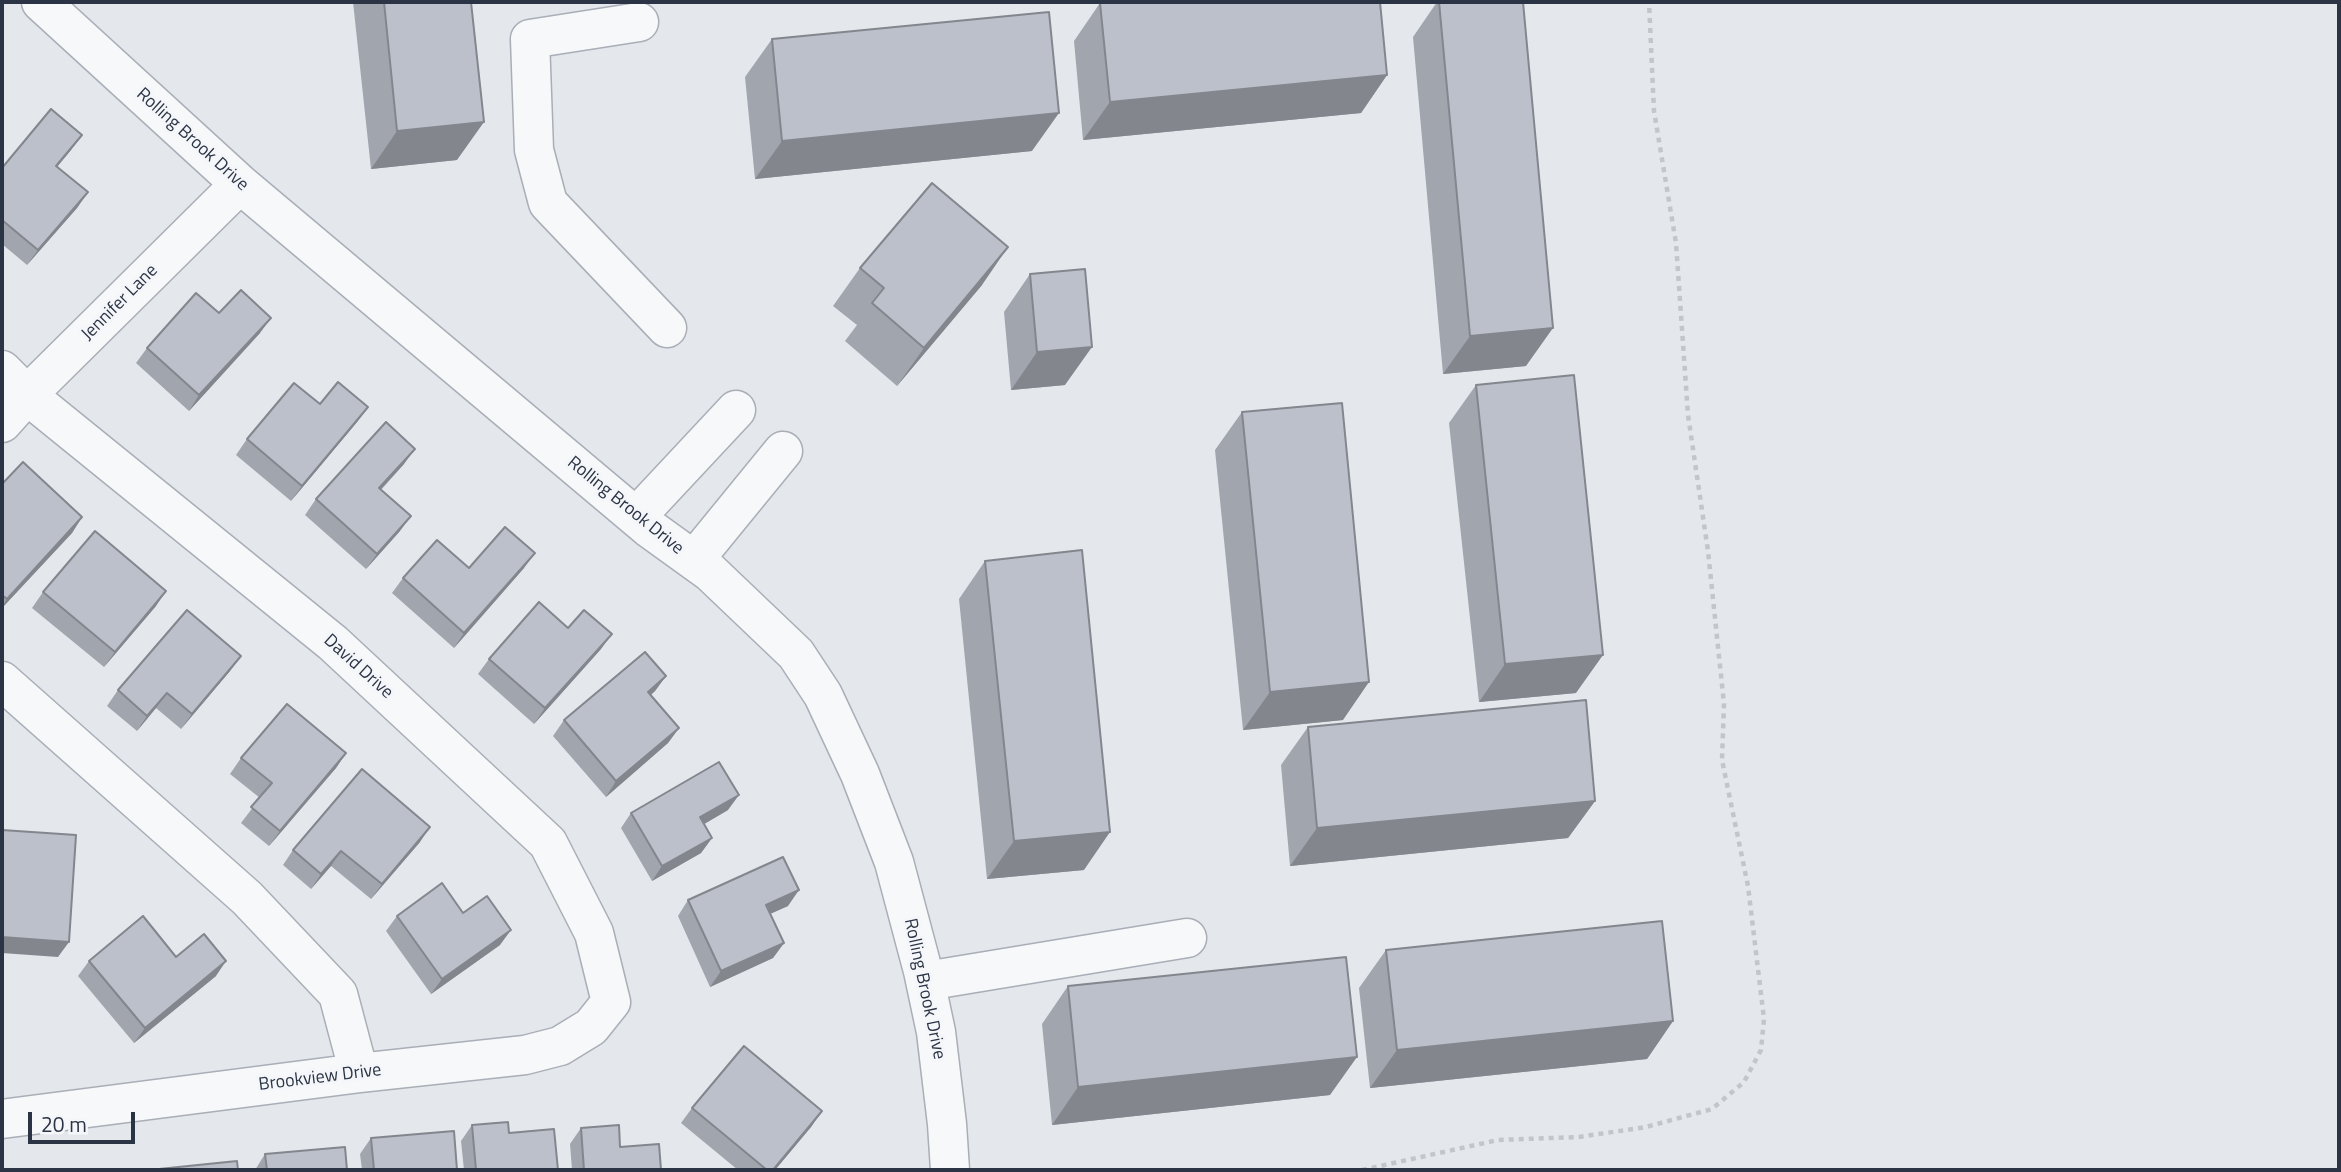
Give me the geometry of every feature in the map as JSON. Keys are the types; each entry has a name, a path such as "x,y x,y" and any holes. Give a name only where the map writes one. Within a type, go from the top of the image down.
{"street":[{"name":"Rolling Brook Drive","path":"41,2 240,184 636,517 742,600 796,654 822,695 860,774 894,862 926,981 937,1045 950,1170"},
{"path":"639,22 530,40 534,150 548,203 667,328"},
{"name":"Jennifer Lane","path":"2,423 14,382 240,184"},
{"name":"David Drive","path":"14,382 333,643 548,843 594,933 611,1002 591,1027"},
{"path":"636,517 736,410"},
{"path":"694,561 783,451"},
{"path":"7,697 247,898 338,994 359,1073"},
{"path":"926,981 1187,939"},
{"name":"Brookview Drive","path":"2,1119 359,1073 525,1055 559,1046 591,1027"}],"path":[{"path":"1362,1170 1499,1140 1579,1137 1646,1127 1712,1109 1744,1082 1761,1050 1764,1019 1748,886 1722,760 1724,704 1708,551 1688,415 1676,243 1654,111 1649,2"}],"building":[{"path":"384,2 471,2 484,122 397,131"},
{"path":"1380,2 1387,75 1110,102 1100,3"},
{"path":"1439,2 1523,2 1553,328 1470,336"},
{"path":"1049,12 1059,113 782,141 772,39"},
{"path":"51,109 82,135 56,166 88,192 38,250 2,220 2,168"},
{"path":"932,183 1008,247 924,348 872,303 884,288 860,268"},
{"path":"1085,269 1092,347 1037,352 1030,274"},
{"path":"241,290 271,318 199,395 147,348 196,293 219,313"},
{"path":"1574,375 1603,655 1505,664 1476,385"},
{"path":"338,382 368,407 302,486 247,439 294,383 320,404"},
{"path":"1342,403 1369,682 1270,692 1242,412"},
{"path":"386,422 415,449 379,488 411,516 377,554 316,499"},
{"path":"23,462 82,517 7,599 2,595 2,484"},
{"path":"505,527 535,553 464,633 403,578 437,540 469,568"},
{"path":"95,531 166,591 115,652 43,592"},
{"path":"1082,550 1110,832 1014,841 985,561"},
{"path":"539,602 568,628 584,610 612,634 545,708 489,659"},
{"path":"187,610 241,656 192,714 167,693 147,716 118,690"},
{"path":"645,652 666,676 648,692 679,728 616,781 564,720"},
{"path":"1586,700 1595,801 1317,828 1308,727"},
{"path":"287,704 346,753 280,831 251,807 272,783 241,758"},
{"path":"719,762 739,795 700,817 712,838 662,866 631,813"},
{"path":"362,769 430,827 382,884 341,851 321,874 293,850"},
{"path":"2,830 76,835 69,942 2,937"},
{"path":"783,857 799,890 766,905 784,943 721,971 688,900"},
{"path":"442,883 463,913 487,896 511,930 442,979 397,916"},
{"path":"143,916 176,957 204,934 226,961 145,1028 89,961"},
{"path":"1662,921 1673,1021 1397,1050 1386,950"},
{"path":"1346,957 1357,1057 1078,1087 1068,986"},
{"path":"744,1046 822,1111 773,1170 767,1170 692,1108"},
{"path":"508,1122 509,1133 554,1129 558,1170 476,1170 472,1125"},
{"path":"619,1125 620,1147 659,1144 661,1170 584,1170 581,1128"},
{"path":"454,1131 457,1170 374,1170 371,1138"},
{"path":"345,1147 347,1170 267,1170 265,1154"},
{"path":"237,1161 238,1170 159,1169"}]}
